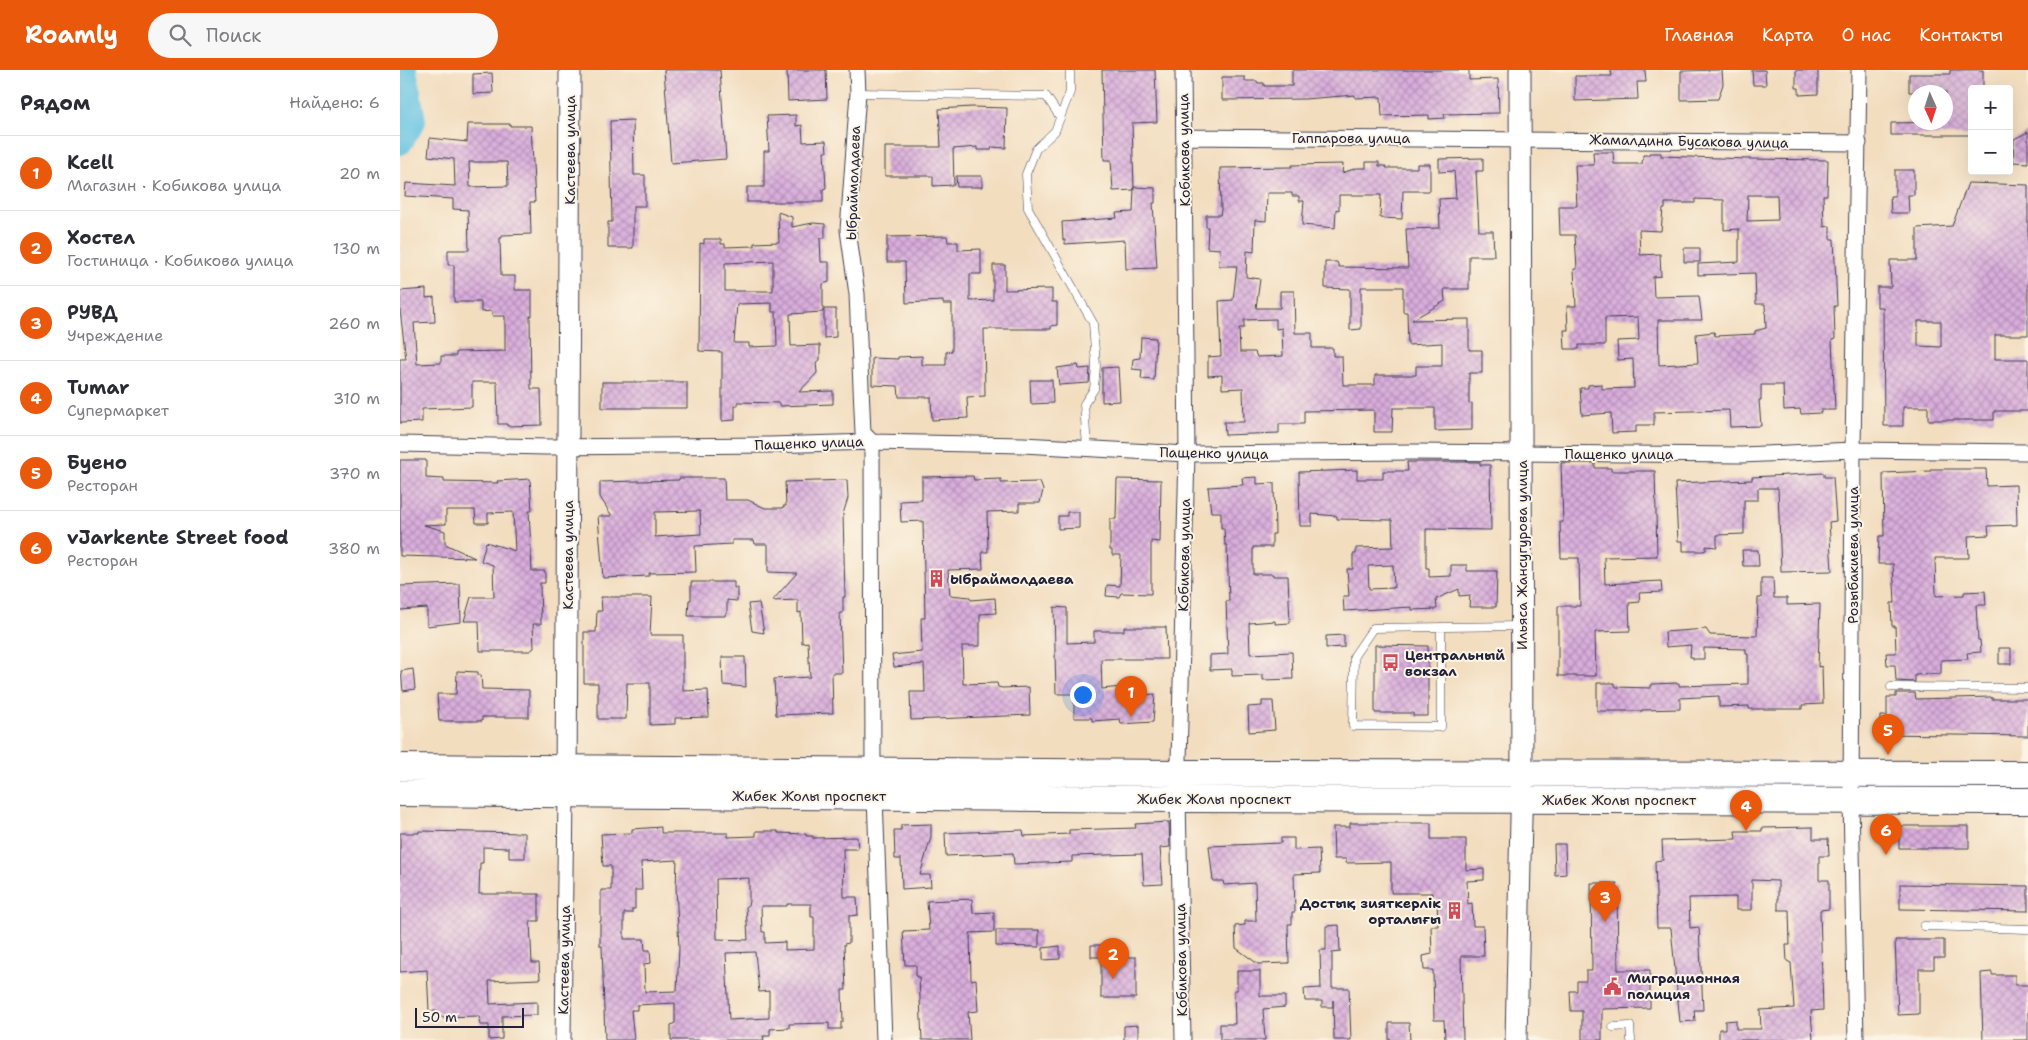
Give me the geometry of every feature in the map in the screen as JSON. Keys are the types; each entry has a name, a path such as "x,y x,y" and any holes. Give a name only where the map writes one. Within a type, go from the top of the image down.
{"highway":[{"name":"Жибек Жолы проспект","path":"400,767 1179,773 2028,774"},
{"name":"Жибек Жолы проспект","path":"400,793 1178,799 2028,801"}],"street":[{"name":"Кастеева улица","path":"563,1040 569,446 570,70"},
{"name":"Ыбраймолдаева","path":"857,70 858,93 853,140 848,230 857,294 863,433 872,442 872,771"},
{"name":"Кобикова улица","path":"1182,70 1186,454 1178,799 1183,1040"},
{"name":"Ильяса Жансугурова улица","path":"1516,1040 1522,800 1520,70"},
{"name":"Розыбакиева улица","path":"1856,1040 1851,801 1853,450 1859,70"},
{"name":"Гаппарова улица","path":"1184,137 1519,140"},
{"name":"Жамалдина Бусакова улица","path":"1519,140 1859,143"},
{"name":"Пащенко улица","path":"400,444 569,446 769,445 872,442 1023,445 1186,454 1522,453 1742,455 1853,450 2028,452"},
{"path":"875,797 884,1040"}],"lane":[{"path":"1070,70 1070,92 1055,131 1036,149 1026,174 1028,208 1093,323 1096,366 1094,389 1084,404 1087,448"},
{"path":"858,93 1046,96 1060,117"},
{"path":"1441,627 1441,727 1353,726 1354,656 1373,628 1441,627 1522,626"},
{"path":"1891,688 2028,688"},
{"path":"1924,926 2028,929"},
{"path":"1613,1027 1630,1026 1631,1040"}],"building":[{"path":"664,70 720,70 726,159 671,163"},
{"path":"787,70 826,70 827,99 788,101"},
{"path":"1102,70 1155,70 1157,122 1132,123 1134,190 1113,191 1111,160 1104,160"},
{"path":"1292,70 1469,70 1469,80 1498,79 1499,113 1444,114 1445,118 1429,119 1429,115 1382,116 1381,97 1355,98 1355,95 1305,99 1222,100 1222,77 1245,77 1245,81 1257,81 1258,83 1264,83 1264,86 1292,86"},
{"path":"1611,70 1645,70 1646,82 1637,82 1638,99 1575,101 1575,76 1612,76"},
{"path":"1722,70 1723,84 1718,99 1681,100 1681,71"},
{"path":"1752,70 1765,70 1766,85 1753,85"},
{"path":"1796,70 1818,70 1818,94 1799,95 1799,88 1796,88"},
{"path":"1950,70 1983,70 1983,85 1968,85 1968,135 1891,135 1891,123 1908,123 1908,130 1953,130 1953,85 1909,85 1909,74 1950,74"},
{"path":"492,73 493,93 473,94 473,74"},
{"path":"972,107 1007,108 1006,148 992,147 991,150 977,150 977,147 953,149 954,185 933,186 933,176 885,176 885,147 941,147 939,109"},
{"path":"796,115 796,126 802,125 803,142 826,141 827,152 824,152 826,188 823,189 823,202 747,202 747,187 764,187 764,151 769,151 767,116"},
{"path":"633,120 634,175 645,175 645,206 633,206 633,248 608,248 608,222 612,222 610,121"},
{"path":"468,124 531,126 535,202 530,202 531,234 502,235 502,238 500,238 501,276 515,276 515,290 532,290 532,316 530,316 531,389 541,389 542,425 507,426 507,424 498,424 497,382 472,382 472,407 422,409 422,422 400,423 400,359 406,359 400,310 400,291 426,289 426,298 434,297 435,322 414,323 417,364 441,363 441,356 456,356 456,352 505,351 505,316 492,316 492,311 481,312 481,302 454,302 454,265 448,265 448,250 469,250 468,210 453,209 453,199 405,196 406,183 455,186 454,159 428,156 430,138 467,142","holes":["469,162 507,162 508,186 470,187"]},
{"path":"2028,132 2028,163 2013,162 2014,139"},
{"path":"1593,152 1613,152 1614,164 1642,164 1643,155 1649,155 1649,153 1661,153 1661,156 1828,160 1827,195 1823,195 1824,227 1830,226 1830,239 1834,239 1837,306 1834,306 1835,339 1832,340 1835,410 1821,410 1821,413 1801,414 1800,409 1784,410 1783,385 1761,385 1761,400 1759,400 1761,426 1730,427 1729,410 1654,412 1654,425 1636,425 1636,432 1612,433 1611,413 1582,415 1580,388 1588,388 1588,385 1602,384 1602,389 1634,388 1633,359 1618,360 1617,341 1639,340 1638,317 1605,318 1605,345 1579,345 1579,349 1565,349 1564,330 1568,330 1567,306 1576,306 1574,269 1577,269 1575,235 1560,235 1559,206 1577,206 1575,165 1594,165","holes":["1748,195 1777,195 1778,220 1747,221","1695,199 1724,200 1724,230 1739,229 1739,262 1698,264 1698,275 1755,273 1756,304 1765,304 1766,328 1755,331 1755,334 1715,336 1714,332 1696,334 1698,363 1659,365 1658,320 1702,320 1699,296 1654,297 1653,277 1661,276 1660,254 1640,255 1639,230 1661,231 1665,203 1695,203"]},
{"path":"1483,158 1483,171 1476,171 1479,231 1493,231 1494,256 1469,256 1469,289 1444,289 1445,301 1412,320 1469,319 1469,350 1482,350 1482,373 1469,373 1469,404 1472,403 1472,430 1435,431 1435,408 1393,408 1392,432 1374,432 1374,410 1304,411 1304,424 1279,424 1279,433 1225,435 1224,422 1244,422 1243,388 1222,389 1222,375 1208,376 1208,357 1221,356 1219,301 1233,300 1237,266 1219,266 1220,249 1207,248 1208,227 1206,227 1206,215 1220,215 1221,210 1220,168 1343,164 1342,173 1357,168 1366,168 1366,162 1379,162 1379,166 1386,166 1386,168 1417,168 1417,164 1430,164 1430,191 1403,191 1402,219 1380,218 1381,195 1339,195 1339,210 1336,209 1335,228 1302,225 1304,201 1299,201 1299,196 1292,196 1292,193 1267,193 1266,221 1255,220 1254,252 1247,251 1246,277 1260,279 1256,308 1280,308 1280,291 1294,291 1295,333 1312,333 1312,348 1333,348 1333,356 1342,356 1343,385 1375,385 1375,375 1416,375 1416,366 1442,366 1442,343 1408,345 1407,312 1403,312 1403,287 1361,287 1361,329 1350,330 1350,289 1325,288 1325,262 1337,262 1339,267 1408,268 1406,229 1440,228 1439,199 1456,198 1454,171 1439,172 1439,159","holes":["1276,319 1276,329 1282,328 1283,356 1257,357 1255,352 1240,352 1239,328 1244,328 1244,320"]},
{"path":"1895,170 1914,170 1914,195 1908,195 1909,213 1891,213 1890,196 1895,196"},
{"path":"956,176 982,176 982,187 957,187"},
{"path":"1968,183 2028,185 2028,335 1995,335 1995,359 2028,359 2028,411 1994,411 1994,420 1928,420 1928,407 1903,407 1903,426 1884,426 1883,307 1877,307 1877,287 1891,287 1890,260 1917,260 1917,228 1952,226","holes":["1918,321 1941,321 1941,347 1918,346"]},
{"path":"1134,187 1155,188 1155,203 1153,203 1157,268 1126,269 1125,240 1065,244 1062,222 1117,218 1116,213 1133,212"},
{"path":"778,212 792,217 792,227 813,223 825,224 825,238 820,238 821,262 829,262 829,282 823,284 823,312 790,314 791,346 820,345 820,360 816,362 817,373 799,392 833,391 833,404 779,406 779,403 738,402 738,406 735,406 735,420 722,421 722,352 699,351 700,243 704,244 704,239 721,239 721,244 725,244 725,247 754,246 754,243 779,242","holes":["773,261 773,291 725,291 725,263","772,303 772,312 776,312 777,346 749,347 749,343 734,343 737,304"]},
{"path":"947,236 948,242 958,242 958,250 981,249 981,274 970,274 970,301 993,300 993,265 1005,265 1005,290 1052,289 1052,302 1057,302 1057,325 1051,326 1051,329 984,329 985,396 967,397 968,418 932,420 931,397 899,397 898,386 872,385 872,358 898,359 898,357 922,356 922,365 946,365 946,352 952,351 952,304 943,304 943,301 906,303 905,262 887,262 887,237"},
{"path":"1684,248 1700,248 1700,262 1684,262"},
{"path":"824,309 836,309 836,337 824,338"},
{"path":"1141,337 1156,338 1154,380 1141,379 1142,370 1132,369 1133,359 1140,358"},
{"path":"1078,365 1079,369 1090,368 1089,383 1059,385 1057,368"},
{"path":"1118,367 1120,401 1102,402 1102,368"},
{"path":"1030,380 1052,380 1053,403 1031,404"},
{"path":"602,382 687,382 687,408 602,408"},
{"path":"400,460 426,460 426,478 444,479 444,482 498,483 497,481 530,479 532,511 529,511 532,571 545,571 545,583 540,583 541,624 533,624 534,648 530,651 480,651 479,621 464,621 471,597 494,597 493,565 481,561 486,542 515,551 513,512 488,513 488,523 476,523 475,510 446,510 446,524 424,525 445,531 445,544 475,558 400,556"},
{"path":"1407,462 1480,462 1480,465 1490,465 1491,530 1426,529 1426,568 1429,568 1429,577 1451,576 1451,565 1467,565 1467,571 1497,571 1496,607 1469,607 1470,595 1459,596 1459,589 1436,599 1437,609 1412,610 1412,607 1344,611 1343,596 1349,596 1347,569 1353,569 1353,554 1356,554 1356,548 1393,547 1392,520 1337,519 1337,516 1312,514 1312,526 1300,526 1299,472 1357,470 1357,479 1383,479 1383,471 1408,471","holes":["1393,565 1394,588 1369,589 1368,566"]},
{"path":"1561,463 1595,463 1595,468 1611,468 1611,471 1655,471 1657,556 1604,557 1605,584 1661,581 1662,592 1639,593 1640,602 1629,603 1630,631 1595,632 1596,676 1558,676 1558,606 1580,606 1579,558 1561,558 1560,522 1563,522"},
{"path":"1931,469 1986,469 1987,486 2016,485 2017,525 1988,526 1989,535 1968,536 1969,558 1935,558 1936,596 1964,595 1964,592 1985,591 1986,605 1976,605 1978,640 1980,640 1981,652 1967,653 1968,659 1941,660 1941,674 1915,675 1915,682 1896,681 1895,665 1887,665 1886,653 1896,653 1895,626 1892,626 1891,603 1895,603 1893,564 1878,564 1879,536 1884,536 1883,473 1931,471"},
{"path":"1824,473 1824,477 1833,477 1836,521 1829,522 1832,571 1781,572 1778,488 1758,488 1758,500 1744,500 1744,534 1717,535 1717,547 1706,546 1706,550 1703,551 1683,551 1683,541 1678,541 1675,483 1752,480 1752,477"},
{"path":"973,476 974,480 1001,479 1001,483 1040,482 1043,490 1040,503 1019,503 1019,511 987,512 988,552 982,552 983,569 948,570 950,595 970,597 971,600 995,598 996,613 980,614 980,646 962,646 963,684 997,683 998,687 1002,688 1029,687 1030,715 911,720 910,692 925,692 924,664 894,667 892,655 922,652 921,618 925,618 923,521 901,522 900,501 922,500 922,477"},
{"path":"1257,477 1257,484 1274,483 1275,534 1272,534 1272,547 1253,547 1253,574 1288,576 1290,623 1275,624 1275,621 1249,623 1250,654 1292,652 1293,679 1263,680 1263,675 1232,676 1232,669 1210,670 1210,655 1228,654 1226,601 1229,601 1227,545 1225,545 1224,528 1221,528 1221,512 1211,512 1208,487 1243,485 1242,478"},
{"path":"679,478 724,478 725,500 748,500 765,508 783,508 783,506 786,506 785,482 847,480 848,498 843,514 845,597 843,597 843,613 840,613 842,673 832,673 833,713 776,715 774,679 810,677 808,642 802,643 801,612 798,613 798,600 772,601 797,573 768,572 768,544 755,544 754,540 732,540 732,544 695,546 696,572 649,573 649,576 603,578 598,516 612,516 600,497 600,482 679,480","holes":["700,511 701,534 655,537 655,512"]},
{"path":"1117,479 1161,480 1160,542 1151,541 1151,594 1121,593 1119,597 1106,596 1107,585 1120,586 1121,555 1112,555 1112,550 1110,550 1110,519 1116,519"},
{"path":"1067,512 1079,512 1079,528 1058,529 1058,516 1067,516"},
{"path":"1742,550 1758,550 1759,566 1743,566"},
{"path":"1761,578 1773,578 1774,598 1787,598 1787,605 1820,604 1818,667 1822,666 1823,704 1802,705 1802,709 1749,709 1749,706 1719,707 1719,696 1680,698 1680,709 1597,711 1597,683 1614,683 1616,687 1651,688 1651,684 1679,683 1679,686 1748,684 1748,654 1746,654 1746,649 1704,648 1704,659 1693,659 1693,657 1690,657 1691,645 1666,647 1665,632 1706,629 1710,635 1757,636 1758,598 1761,598"},
{"path":"691,582 734,582 734,588 737,588 737,601 727,600 727,614 725,616 688,616 689,600 691,600"},
{"path":"460,584 461,622 427,626 427,608 400,610 400,586"},
{"path":"601,597 652,597 650,635 683,635 683,691 708,690 709,717 675,718 675,724 650,725 650,683 627,683 626,719 598,719 598,683 584,683 584,632 596,632 597,611 602,611"},
{"path":"759,603 764,633 752,631 748,604"},
{"path":"1054,607 1067,608 1067,643 1094,642 1094,631 1124,631 1124,627 1166,627 1167,659 1101,659 1102,689 1141,685 1141,695 1155,694 1153,722 1121,724 1120,719 1092,721 1092,718 1074,718 1074,694 1056,694"},
{"path":"1344,635 1344,647 1326,648 1326,636"},
{"path":"1375,645 1428,646 1428,716 1413,716 1413,713 1375,713"},
{"path":"1999,648 2011,648 2011,664 1999,664"},
{"path":"722,657 745,657 746,687 723,685"},
{"path":"413,669 415,689 403,691 401,671"},
{"path":"457,671 478,672 478,675 481,675 482,689 529,690 529,717 482,717 482,721 439,721 437,694 456,694"},
{"path":"1896,693 1915,693 1916,699 1991,697 1992,699 2028,699 2028,736 1880,734 1880,716 1887,716 1887,697 1896,697"},
{"path":"1262,701 1273,701 1275,730 1249,732 1248,707 1262,706"},
{"path":"1169,822 1170,847 1160,848 1163,884 1144,885 1142,854 1072,856 1072,862 1014,864 1013,853 946,856 945,833 1023,830 1024,836 1069,834 1069,830 1136,828 1135,824"},
{"path":"1350,823 1431,823 1431,839 1466,839 1466,870 1484,869 1484,880 1467,881 1468,904 1472,903 1473,926 1483,926 1484,956 1461,956 1463,1040 1445,1040 1444,1020 1434,1020 1433,970 1424,970 1423,956 1432,954 1431,926 1438,926 1437,899 1432,899 1432,893 1391,893 1391,862 1346,863 1346,859 1334,859 1333,827 1350,827"},
{"path":"931,824 931,837 920,875 930,875 931,887 902,889 901,859 895,859 894,830 901,830 901,825"},
{"path":"1899,826 1969,826 1969,848 1899,848"},
{"path":"661,827 661,833 728,833 728,837 756,836 756,831 778,831 778,833 806,834 806,836 813,836 813,838 857,837 858,849 843,849 844,897 857,897 858,915 849,916 849,943 844,944 846,990 842,990 843,1022 841,1022 841,1029 829,1029 829,1023 789,1024 789,1028 770,1029 770,1036 763,1036 764,1040 671,1040 671,1025 675,1023 675,1003 637,1005 637,1010 631,1010 634,1040 605,1040 602,946 600,946 601,890 611,890 611,866 603,866 601,834 632,833 632,829","holes":["677,860 676,887 679,948 677,991 645,992 644,964 651,963 650,950 645,950 644,939 624,939 624,913 632,913 632,909 635,909 635,890 642,890 641,862","749,878 749,901 748,906 746,906 748,940 717,939 716,879","787,904 811,904 811,917 814,917 814,949 785,950 785,942 765,943 765,932 762,932 761,906 787,906","755,952 759,992 769,991 769,1018 729,1020 726,953"]},
{"path":"1813,827 1813,839 1828,839 1829,856 1819,856 1819,880 1829,880 1829,909 1820,910 1823,1010 1811,1011 1813,1040 1719,1040 1719,1029 1725,1029 1725,1021 1736,1020 1736,1029 1761,1029 1760,1010 1794,1008 1791,963 1787,961 1786,945 1790,945 1789,910 1778,910 1778,881 1752,880 1752,910 1736,910 1736,897 1689,898 1690,928 1699,927 1703,1010 1694,1010 1695,1021 1680,1022 1671,928 1657,928 1655,861 1663,860 1662,841 1736,839 1735,831 1762,831 1762,828"},
{"path":"419,831 525,833 525,858 509,858 509,848 483,847 483,863 480,863 479,894 539,894 539,921 530,921 532,963 539,963 540,979 489,981 490,1004 537,1002 537,1015 502,1016 502,1039 489,1040 489,1025 480,1025 479,1016 439,1017 439,1011 429,1011 427,970 400,972 400,833 419,833"},
{"path":"1281,838 1294,838 1294,850 1319,849 1320,873 1294,874 1295,912 1292,912 1292,924 1288,924 1289,963 1258,964 1236,948 1235,926 1245,925 1245,921 1256,921 1255,883 1224,885 1223,881 1213,881 1209,846 1281,843"},
{"path":"1554,844 1565,844 1566,874 1555,875"},
{"path":"1591,883 1617,883 1618,970 1650,970 1650,1008 1602,1009 1602,1040 1582,1040 1582,1011 1571,1011 1570,991 1577,991 1577,981 1586,981 1586,971 1592,971"},
{"path":"1900,884 2028,886 2028,911 1900,909"},
{"path":"972,899 973,913 994,912 994,932 970,933 971,980 976,979 978,1011 968,1012 970,1040 922,1040 919,977 916,977 916,965 905,965 903,931 929,930 927,901"},
{"path":"1339,925 1340,952 1332,953 1332,988 1349,988 1351,1040 1334,1040 1333,1000 1333,1007 1322,1007 1322,1001 1305,1001 1304,989 1321,988 1320,950 1326,950 1326,926"},
{"path":"996,930 1039,930 1039,947 996,946"},
{"path":"1895,940 1944,940 1944,958 1934,958 1934,969 1919,969 1919,1014 1898,1015"},
{"path":"1091,945 1122,945 1122,957 1136,957 1136,998 1101,998 1101,957 1091,957"},
{"path":"1060,946 1060,959 1043,960 1043,948"},
{"path":"1237,971 1260,971 1260,996 1285,996 1285,1007 1263,1009 1265,1040 1220,1040 1220,1024 1235,1024 1234,990 1237,990"},
{"path":"1992,972 1992,975 2015,975 2015,985 2028,985 2028,1040 1983,1040 1981,973"},
{"path":"1389,1023 1409,1023 1410,1040 1389,1040"},
{"path":"1138,1025 1138,1040 1124,1040 1124,1026"}],"waterway":[{"path":"400,142 413,121 404,70"}],"place":[{"name":"Ыбраймолдаева","path":"936,579"},
{"name":"Центральный вокзал","path":"1391,663"},
{"name":"Kcell","path":"1131,717"},
{"name":"Буено","path":"1888,755"},
{"name":"Tumar","path":"1746,831"},
{"name":"vJarkente Street food","path":"1886,855"},
{"name":"Достық зияткерлік орталығы","path":"1455,911"},
{"name":"РУВД","path":"1605,922"},
{"name":"Хостел","path":"1113,979"},
{"name":"Миграционная полиция","path":"1613,986"}]}
